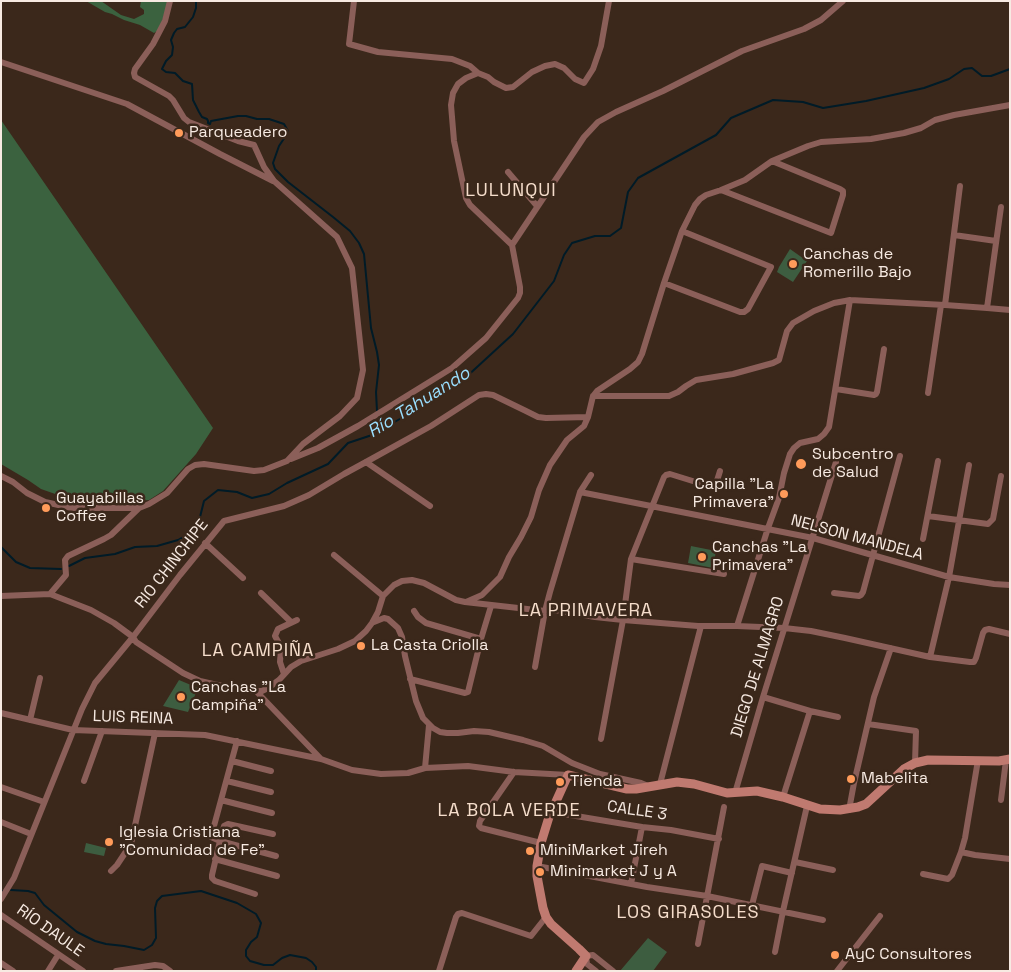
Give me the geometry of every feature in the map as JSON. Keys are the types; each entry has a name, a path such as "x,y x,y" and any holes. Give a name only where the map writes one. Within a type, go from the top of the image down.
{"main road":[{"path":"576,971 586,956 551,924 546,917 538,882 537,866 541,843 568,775 627,789 685,782 727,793 757,790 807,806 831,810 849,810 866,804 904,769 914,763 928,760 1008,760"}],"street":[{"path":"170,1 166,21 153,44 135,69 135,77 174,100 184,118 189,122 238,141 254,145 274,181 337,237 352,268 363,370 357,398 340,416 303,444 287,461"},
{"path":"354,1 349,44 380,52 452,59 470,66 478,73 488,76 494,82 506,88 512,87 532,72 555,64 564,68 576,79 584,82 593,69 601,46 609,1"},
{"path":"512,245 584,137 598,122 742,50 804,29 821,20 843,1"},
{"path":"1,62 127,104 274,181"},
{"path":"1,476 45,502 72,508 139,508 167,493 188,469 195,465 204,464 254,471 264,470 318,448 358,426 452,368 486,338 520,293 512,245 470,205 466,198 456,150 451,105 453,93 458,84 478,73"},
{"path":"465,602 482,595 500,577 531,517 538,490 550,465 567,440 584,426 593,396 597,391 638,362 682,231 700,199 745,180 772,161 821,142 871,139 904,133 921,128 935,120 1010,105"},
{"path":"722,190 831,233 843,191 772,161"},
{"path":"508,172 537,206"},
{"path":"928,393 954,235 960,186"},
{"path":"987,308 1001,207"},
{"path":"664,283 744,312 748,309 771,267 682,231"},
{"path":"954,235 996,241"},
{"path":"593,396 669,396 696,380 733,374 773,363 779,360 787,331 793,323 814,311 834,303 850,300 1010,310"},
{"path":"737,626 779,498 790,454 800,444 818,439 829,427 850,300"},
{"path":"836,388 876,394 884,349"},
{"name":"RIO CHINCHIPE","path":"1,899 14,878 73,730 95,683 224,521 284,506 309,495 431,426 479,396 486,394 493,395 538,417 555,419 588,417"},
{"path":"834,593 862,595 900,456"},
{"path":"923,539 938,461"},
{"path":"366,462 430,506"},
{"name":"DIEGO DE ALMAGRO","path":"735,793 836,462"},
{"path":"930,657 949,577 969,465"},
{"path":"601,739 623,620 631,559 664,478 670,474 712,487 716,484 720,471"},
{"path":"536,667 545,611 580,492 591,475"},
{"path":"928,516 988,524 992,519 1001,476"},
{"name":"NELSON MANDELA","path":"580,492 813,538 949,577 1009,585"},
{"path":"50,594 66,575 66,560 68,556 111,535 139,508"},
{"path":"205,543 242,578"},
{"path":"334,555 383,596"},
{"path":"631,559 724,574"},
{"path":"1,596 50,594 91,610 114,623 133,637 136,642 183,673 200,680 237,690 256,691 268,688 291,667 301,661 338,649 355,641 372,623 383,596 394,585 402,581 412,580 424,583 456,600 491,606 545,611 555,610 595,617 701,626 784,628 828,634 930,657 970,662 974,662 976,658 985,630 990,629 1010,634"},
{"path":"261,593 294,621 278,629 274,636 280,646 280,662 284,674"},
{"path":"410,679 465,693 468,692 491,606"},
{"path":"414,611 426,623 481,639"},
{"path":"372,623 384,618 398,628 402,637 410,679 420,712 429,725 440,732 480,731 523,740 543,746 572,763 600,774 648,786"},
{"path":"660,784 701,626"},
{"path":"849,810 874,697 891,648"},
{"path":"30,720 40,678"},
{"path":"256,691 321,759"},
{"path":"763,697 838,717"},
{"path":"783,797 810,711"},
{"name":"LUIS REINA","path":"1,713 73,730 205,735 321,759 352,770 381,774 408,773 425,768 468,766 514,772 568,775"},
{"path":"868,724 916,731 914,763"},
{"path":"425,768 429,725"},
{"path":"84,781 102,731"},
{"path":"111,871 131,844 155,733"},
{"path":"237,741 211,837 276,856"},
{"path":"923,874 948,879 952,875 965,838 978,760"},
{"path":"1001,800 1008,760"},
{"path":"232,761 270,771"},
{"path":"514,772 479,826 541,843"},
{"path":"226,781 271,792"},
{"path":"1,787 44,802"},
{"path":"222,800 272,813"},
{"path":"776,952 783,911 807,806"},
{"path":"698,944 724,807"},
{"name":"CALLE 3","path":"552,812 719,839"},
{"path":"1,822 31,834"},
{"path":"256,894 215,881 212,878 224,826 228,824 273,834"},
{"path":"631,884 642,827"},
{"path":"961,852 1010,859"},
{"path":"215,859 277,876"},
{"path":"795,862 833,870"},
{"path":"537,866 707,896 823,920"},
{"path":"752,905 762,866 792,873"},
{"path":"438,971 458,914 462,913 531,936 546,917"},
{"name":"RÍO DAULE","path":"1,914 83,971"},
{"path":"837,971 880,916"},
{"path":"48,971 58,955"},
{"path":"596,971 587,964 586,956 594,955 613,971"},
{"path":"1,963 13,971"},
{"path":"116,971 155,965 170,971"}],"green space":[{"path":"86,1 101,1 121,15 134,19 144,14 144,10 140,7 141,1 168,1 160,29 154,33 140,25 105,12"},
{"path":"1,120 213,428 196,454 163,491 149,500 117,502 61,496 41,489 1,464"},
{"name":"Canchas de Romerillo Bajo","path":"790,249 807,261 793,282 777,272"},
{"name":"Canchas \"La Primavera\"","path":"691,546 716,551 713,568 688,563"},
{"name":"Canchas \"La Campiña\"","path":"179,680 198,688 188,712 163,706"},
{"path":"86,843 106,848 104,856 84,852"},
{"path":"648,938 667,952 653,971 620,971"}],"waterway":[{"path":"196,1 193,17 185,27 177,29 174,33 171,40 173,47 172,55 162,69 166,72 175,73 183,81 192,84 193,100 202,117 207,119 210,124 211,121 238,116 269,119 284,124 288,131 279,146 273,163 275,169 288,182 350,231 359,243 364,254 371,328 379,365 376,392 377,411"},
{"name":"Río Tahuando","path":"69,566 85,558 115,554 135,547 157,546 178,540 192,532 200,517 204,501 218,490 237,492 252,498 269,494 287,483 328,464 348,443 372,435 405,416 433,396 464,379 513,334 554,281 564,255 572,243 595,236 610,236 621,228 628,192 638,178 716,135 731,118 773,100 803,102 823,108 924,88 949,79 964,69 972,68 982,76 991,76 1010,69"},
{"name":"Río Tahuando","path":"378,424 378,431"},
{"name":"Río Tahuando","path":"1,547 16,562 30,568 61,569"},
{"path":"11,890 35,893 44,905 77,932 95,941 144,950 152,945 156,938 155,908 157,901 162,896 201,891 237,903 256,914 261,923 257,937 246,950 246,956 250,961 264,965 273,965 290,955 306,958 316,967 316,971"}],"place":[{"name":"Parqueadero","path":"179,133"},
{"name":"Canchas de Romerillo Bajo","path":"793,264"},
{"name":"Subcentro de Salud","path":"801,464"},
{"name":"Capilla \"La Primavera\"","path":"784,494"},
{"name":"Guayabillas Coffee","path":"46,508"},
{"name":"Canchas \"La Primavera\"","path":"702,557"},
{"name":"La Casta Criolla","path":"361,646"},
{"name":"Canchas \"La Campiña\"","path":"181,697"},
{"name":"Mabelita","path":"851,779"},
{"name":"Tienda","path":"560,782"},
{"name":"Iglesia Cristiana \"Comunidad de Fe\"","path":"109,842"},
{"name":"MiniMarket Jireh","path":"530,851"},
{"name":"Minimarket J y A","path":"540,872"},
{"name":"AyC Consultores","path":"835,955"}],"district":[{"name":"LULUNQUI","path":"511,191"},
{"name":"LA PRIMAVERA","path":"586,611"},
{"name":"LA CAMPIÑA","path":"258,651"},
{"name":"LA BOLA VERDE","path":"509,811"},
{"name":"LOS GIRASOLES","path":"688,913"}]}
